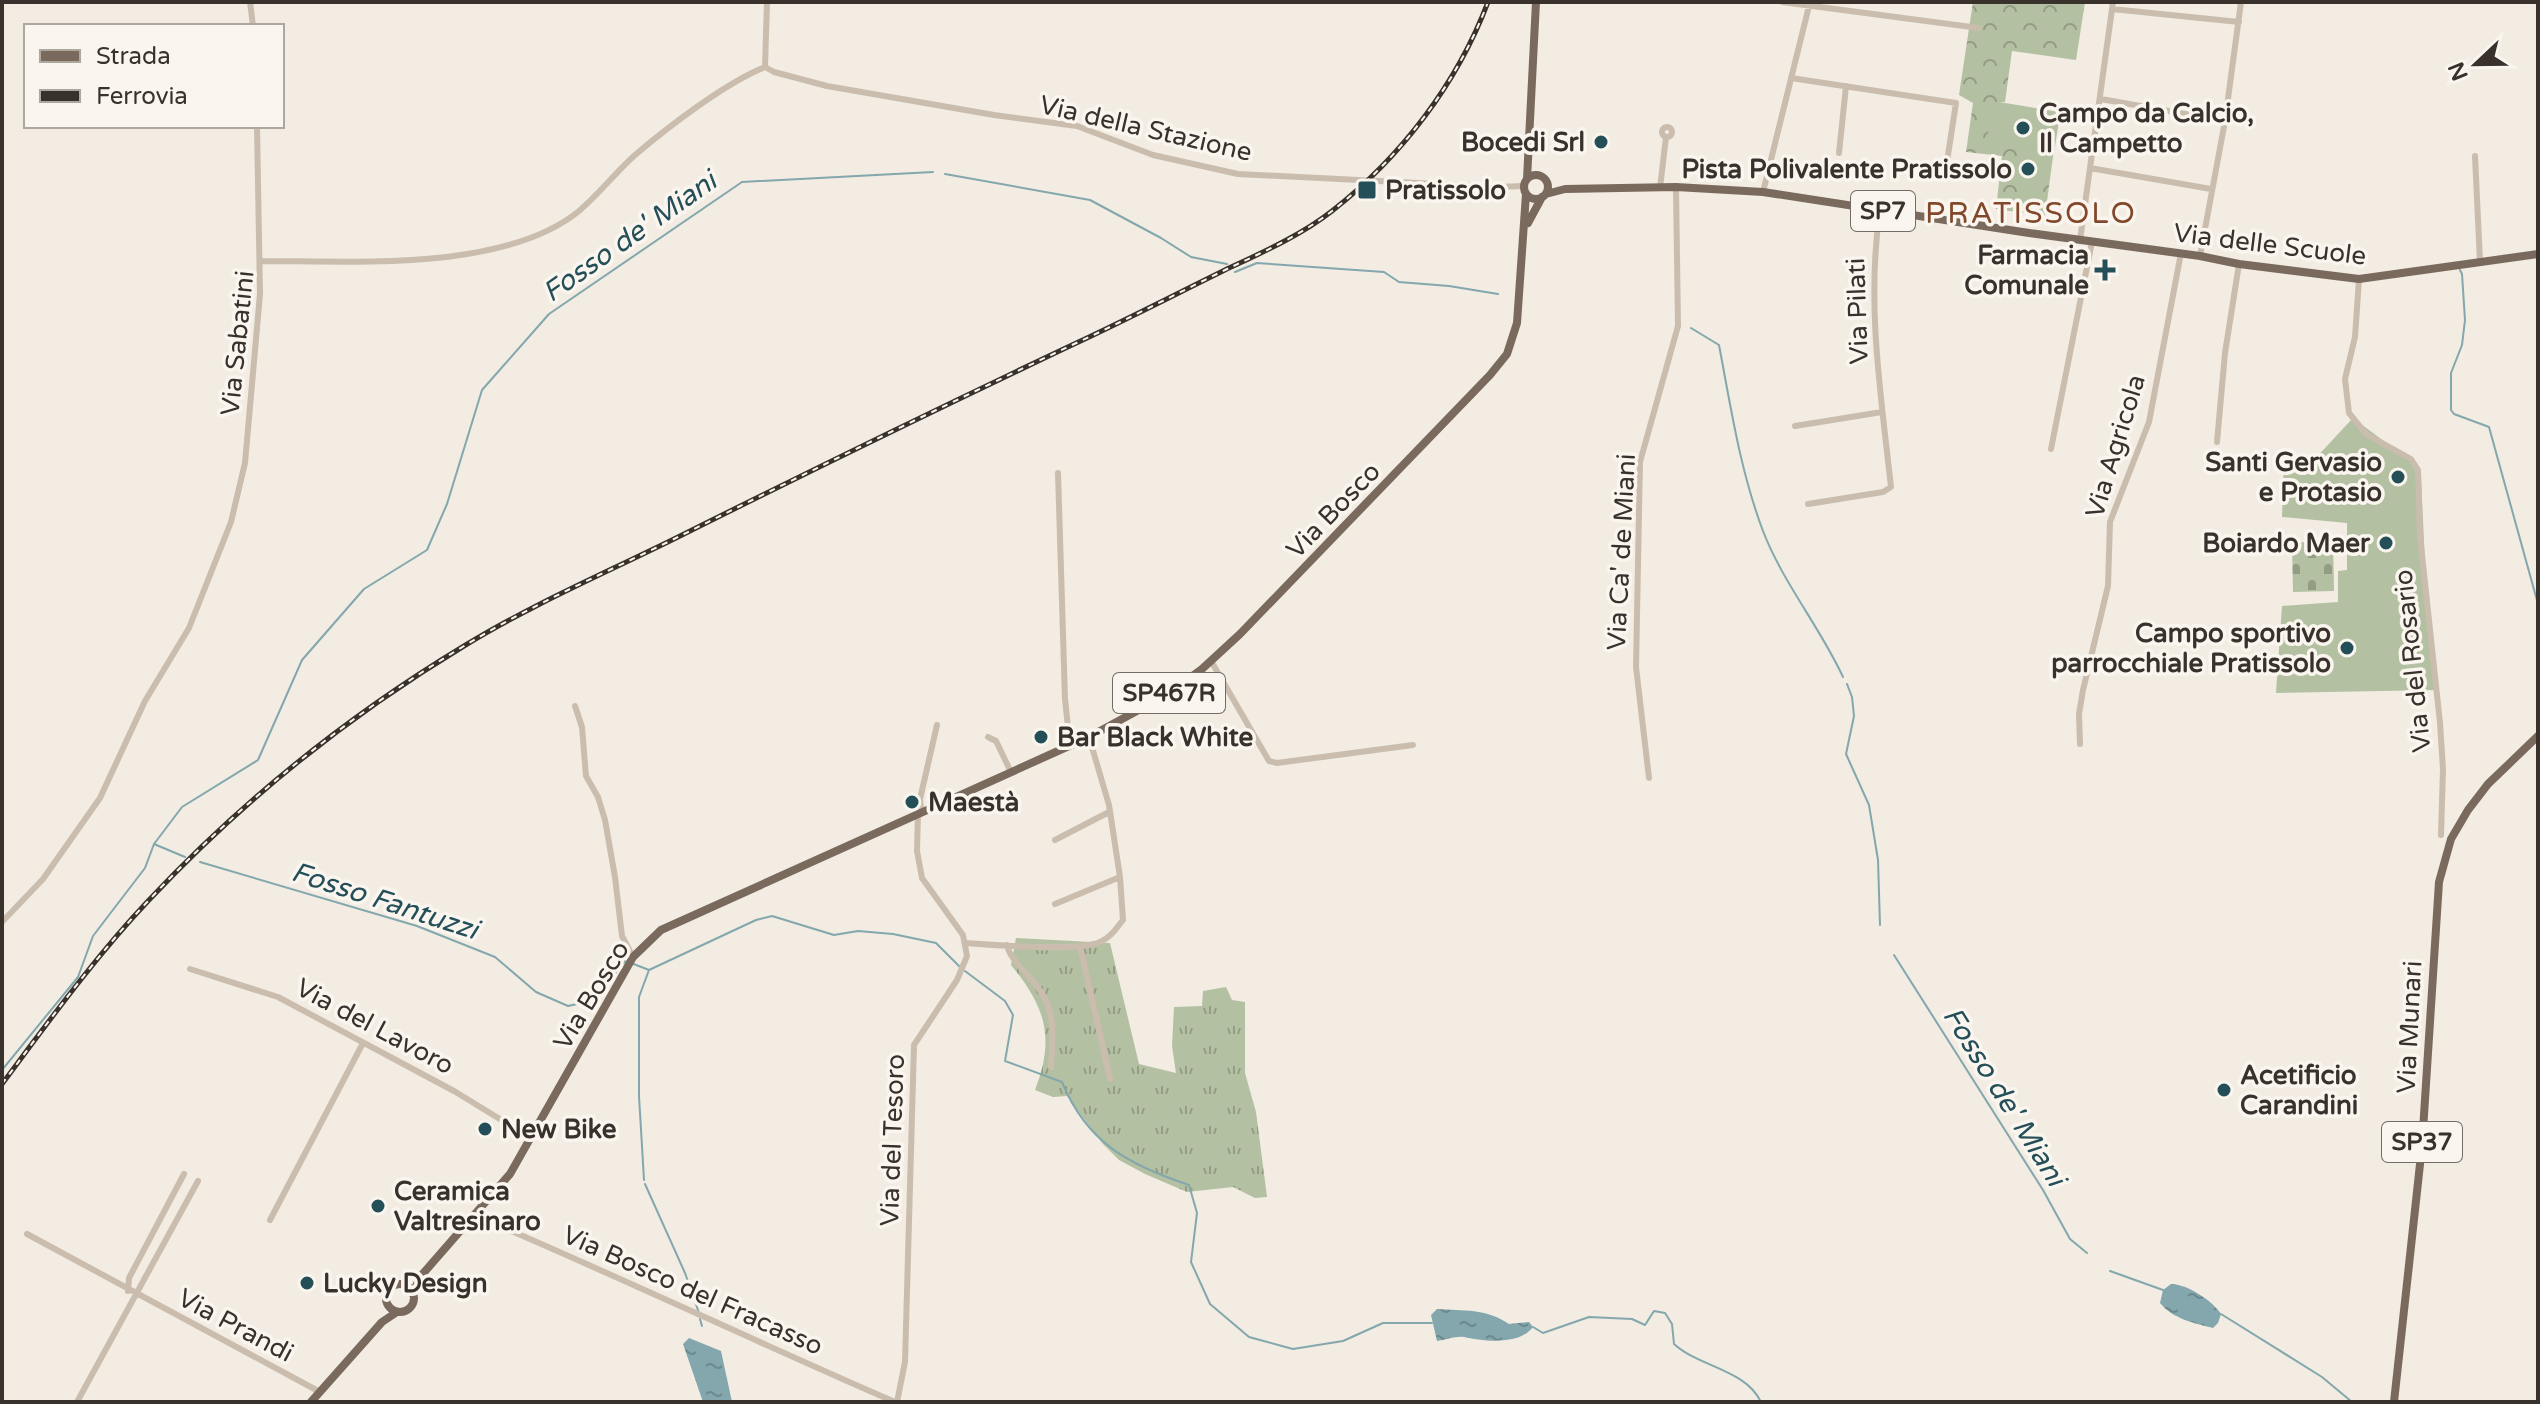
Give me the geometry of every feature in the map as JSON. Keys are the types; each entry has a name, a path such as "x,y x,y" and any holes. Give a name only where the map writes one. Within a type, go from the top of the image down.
{"main road":[{"name":"Via Bosco","path":"311,1402 382,1322 411,1306 420,1277 510,1174 632,959 661,930 1070,746 1156,701 1211,661 1315,558 1498,366 1513,341 1517,323 1525,231 1536,2"},
{"path":"1528,149 1532,162 1544,178 1548,187 1544,195 1533,198 1526,186 1534,175 1544,178"},
{"name":"Via delle Scuole","path":"1544,178 1565,189"},
{"name":"Via delle Scuole","path":"1544,195 1565,189 1676,187 1763,192 2239,264 2359,279 2538,254"},
{"name":"Via Bosco","path":"1525,231 1544,195"},
{"name":"Via Munari","path":"2394,1402 2422,1146 2439,882 2451,839 2468,810 2488,784 2538,736"},
{"name":"Via Bosco","path":"382,1322 389,1288 420,1277"},
{"path":"404,1284 413,1293"},
{"path":"387,1305 397,1312"}],"street":[{"path":"250,2 253,24"},
{"path":"765,67 767,2"},
{"path":"1782,2 1979,28"},
{"path":"2200,256 2225,121 2241,2"},
{"path":"1763,192 1809,4"},
{"path":"2080,240 2113,5 2239,22"},
{"name":"Via della Stazione","path":"765,67 827,86 1077,126 1153,155 1238,174 1526,186"},
{"name":"Via Sabatini","path":"2,922 43,879 100,798 139,713 180,646 203,595 231,522 242,478 253,383 261,261 389,261 484,251 536,236 578,212 635,156 692,112 743,76 765,67"},
{"path":"1791,78 1966,105"},
{"path":"1839,153 1846,86"},
{"path":"2101,99 2225,121"},
{"path":"1946,168 1956,103"},
{"path":"257,128 261,261"},
{"path":"1660,188 1666,137"},
{"path":"2475,156 2480,262"},
{"path":"2090,168 2211,189"},
{"name":"Via Ca' de Miani","path":"1649,778 1636,667 1636,537 1640,462 1678,326 1676,187"},
{"name":"Via Pilati","path":"1808,504 1883,492 1891,487 1882,412 1873,257 1880,210"},
{"path":"2051,449 2092,242"},
{"name":"Via Agricola","path":"2080,744 2079,714 2083,690 2108,586 2110,522 2149,422 2181,253"},
{"path":"2217,442 2225,353 2239,264"},
{"name":"Via del Rosario","path":"2359,279 2355,337 2345,379 2349,413 2366,434 2411,459 2418,470 2420,536 2443,769 2441,835"},
{"path":"1795,426 1882,412"},
{"path":"1058,473 1066,710 1070,746"},
{"path":"1211,661 1269,761 1277,763 1413,745"},
{"path":"575,706 582,727 586,776 598,797 605,820 622,936 632,959"},
{"path":"937,725 920,799 917,851 922,878 966,943 1080,946 1099,943 1113,933 1123,920 1120,877 1107,797 1089,737"},
{"path":"988,737 996,741 1011,772"},
{"path":"1055,840 1109,812"},
{"path":"1055,904 1120,877"},
{"name":"Via del Tesoro","path":"896,1402 905,1362 914,1045 957,980 967,956 966,943"},
{"path":"1007,945 1009,954 1036,986 1049,1009 1052,1021 1051,1067"},
{"path":"1080,946 1110,1079"},
{"name":"Via del Lavoro","path":"190,969 278,997 454,1091 508,1124 533,1134"},
{"path":"270,1220 363,1043"},
{"path":"131,1292 129,1278 184,1174"},
{"path":"77,1402 131,1292 198,1181"},
{"name":"Via Bosco del Fracasso","path":"474,1215 896,1402"},
{"name":"Via Prandi","path":"27,1234 320,1392"}],"green space":[{"path":"1973,2 2085,2 2076,60 2012,51 2005,102 1999,102 2059,112 2045,216 1996,209 2002,156 1966,152 1973,103 1959,95"},
{"name":"Campo da Calcio, Il Campetto","path":"1992,103 2060,114 2054,153 1987,142"},
{"name":"Pista Polivalente Pratissolo","path":"2011,157 2047,161 2044,180 2010,176"},
{"name":"Boiardo Maer","path":"2353,418 2409,460 2421,477 2436,690 2276,693 2282,606 2338,602 2338,571 2347,570 2347,523 2282,517 2284,461 2312,462"},
{"path":"2333,540 2334,591 2293,592 2292,543"},
{"path":"1016,938 1110,943 1139,1064 1176,1073 1172,1046 1174,1007 1202,1006 1203,991 1226,987 1232,1000 1245,1002 1245,1073 1256,1112 1267,1197 1255,1198 1233,1187 1187,1192 1145,1174 1119,1160 1102,1143 1067,1096 1053,1097 1035,1090 1045,1055 1044,1024 1032,995 1011,965"}],"water":[{"path":"2171,1284 2192,1290 2212,1304 2221,1314 2218,1323 2213,1328 2177,1317 2165,1308 2160,1303 2163,1290"},
{"path":"1437,1309 1483,1313 1509,1324 1529,1322 1533,1327 1510,1340 1461,1337 1437,1341 1431,1315"},
{"path":"689,1338 721,1351 732,1402 703,1402 683,1344"}],"waterway":[{"name":"Fosso de' Miani","path":"2,1070 78,977 93,936 145,868 154,844 182,807 258,760 302,660 364,589 427,550 447,504 482,390 549,314 742,182 933,172"},
{"name":"Fosso de' Miani","path":"945,174 1090,200 1191,257 1227,264"},
{"name":"Fosso de' Miani","path":"1235,272 1257,263 1384,272 1399,282 1498,294"},
{"path":"2460,270 2465,320 2462,345 2451,373 2451,410 2454,414 2489,427 2538,604"},
{"name":"Fosso de' Miani","path":"1691,328 1719,345 1742,462 1763,531 1781,569 1843,677"},
{"name":"Fosso de' Miani","path":"1847,684 1854,716 1846,754 1869,805 1878,860 1880,925"},
{"name":"Fosso Fantuzzi","path":"154,844 185,857"},
{"name":"Fosso Fantuzzi","path":"200,862 417,926 495,957 536,992 568,1006 586,1002 602,990 625,961"},
{"path":"649,970 756,920 772,916 834,935 858,931 936,943 960,967"},
{"name":"Fosso de' Miani","path":"1894,955 2043,1190 2070,1239 2087,1253"},
{"name":"Fosso Fantuzzi","path":"631,963 649,970 639,997 639,1096 644,1180"},
{"path":"965,971 1005,1001 1013,1015 1005,1061 1062,1082 1084,1121 1112,1149 1147,1169 1189,1185 1197,1213 1191,1262 1210,1304 1249,1337 1293,1349 1343,1341 1383,1323 1432,1323"},
{"name":"Fosso Fantuzzi","path":"2,1085 2,1093"},
{"name":"Fosso Fantuzzi","path":"645,1184 685,1273 699,1313"},
{"name":"Fosso de' Miani","path":"2110,1271 2163,1290"},
{"path":"1533,1327 1543,1333 1589,1317 1632,1319 1645,1325 1654,1311 1665,1313 1672,1324 1674,1344 1744,1382 1761,1402"},
{"name":"Fosso de' Miani","path":"2221,1314 2322,1377 2352,1402"},
{"name":"Fosso Fantuzzi","path":"700,1319 702,1326"}],"railway":[{"path":"2,1084 91,967 184,864 298,762 379,701 489,631 541,603 1307,228 1357,190 1404,143 1460,62 1488,2"}],"place":[{"name":"Campo da Calcio, Il Campetto","path":"2023,128"},
{"name":"Bocedi Srl","path":"1601,142"},
{"name":"Pista Polivalente Pratissolo","path":"2028,169"},
{"name":"Pratissolo","path":"1367,190"},
{"name":"Farmacia Comunale","path":"2105,270"},
{"name":"Santi Gervasio e Protasio","path":"2398,477"},
{"name":"Boiardo Maer","path":"2386,543"},
{"name":"Campo sportivo parrocchiale Pratissolo","path":"2347,648"},
{"name":"Bar Black White","path":"1041,737"},
{"name":"Maestà","path":"912,802"},
{"name":"Acetificio Carandini","path":"2224,1090"},
{"name":"New Bike","path":"485,1129"},
{"name":"Ceramica Valtresinaro","path":"378,1206"},
{"name":"Lucky Design","path":"307,1283"}],"district":[{"name":"PRATISSOLO","path":"2031,213"}]}
